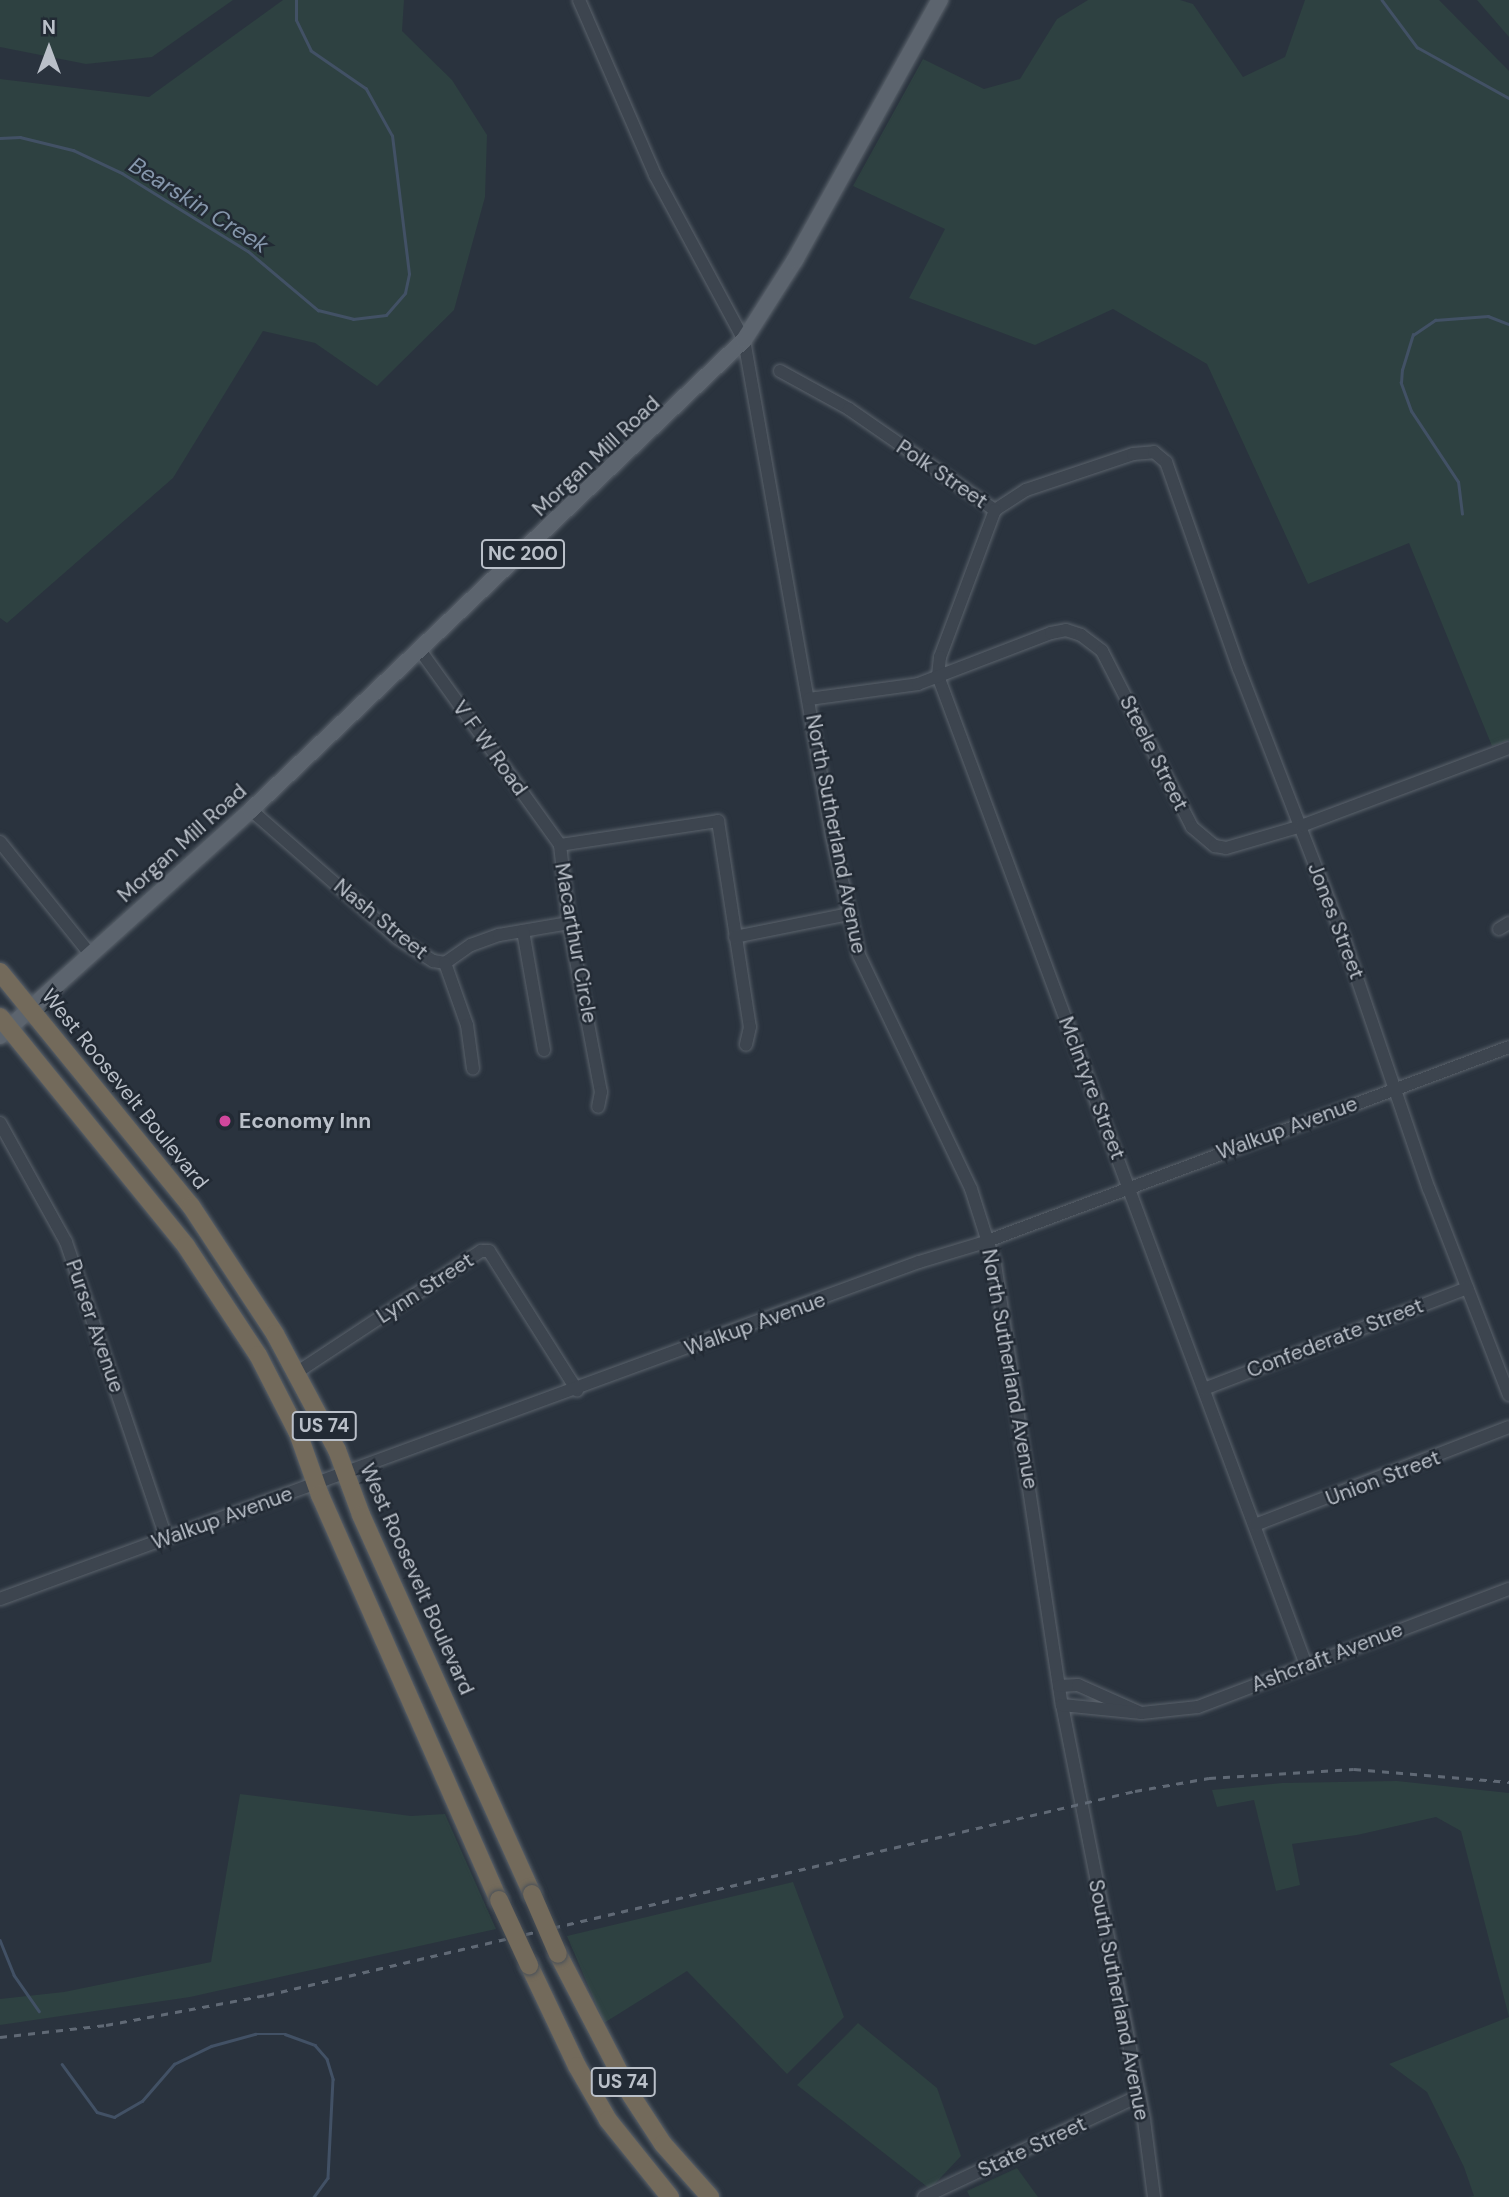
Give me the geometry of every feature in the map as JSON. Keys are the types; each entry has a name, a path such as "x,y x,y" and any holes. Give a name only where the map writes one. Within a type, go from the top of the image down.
{"highway":[{"name":"West Roosevelt Boulevard","path":"0,972 191,1206 296,1373 345,1471 558,1954 631,2095 663,2144 710,2197"},
{"name":"US 74","path":"3,1027 224,1301 298,1433 316,1482 499,1900 577,2066 608,2120 670,2197"}],"main road":[{"name":"Morgan Mill Road","path":"3,1027 30,1009 251,810 744,340 795,260 940,0"}],"street":[{"name":"North Sutherland Avenue","path":"579,0 655,175 744,340 849,914 868,979 967,1181 988,1241 1006,1326 1062,1705 1080,1804"},
{"name":"Polk Street","path":"780,371 849,409 995,510 1026,490 1133,454 1154,452"},
{"name":"Jones Street","path":"1154,452 1167,462 1467,1287 1509,1395"},
{"path":"938,676 940,657 995,510"},
{"name":"Steele Street","path":"809,699 918,684 1051,633 1066,630 1081,635 1102,652 1174,794 1202,838 1215,846 1233,848 1301,827 1509,748"},
{"name":"V F W Road","path":"420,650 560,845"},
{"name":"McIntyre Street","path":"938,676 1306,1665"},
{"name":"Nash Street","path":"251,810 417,954 444,963 471,945 523,931 569,923"},
{"name":"Macarthur Circle","path":"598,1107 601,1092 569,923 560,845 718,821 750,1027 746,1045"},
{"path":"0,842 90,954"},
{"path":"735,937 849,914"},
{"path":"523,931 544,1050"},
{"path":"444,963 467,1025 473,1069"},
{"name":"Walkup Avenue","path":"0,1599 345,1471 578,1390 988,1241 1509,1047"},
{"name":"Purser Avenue","path":"0,1123 66,1242 166,1538"},
{"name":"Lynn Street","path":"296,1373 481,1251 489,1251 578,1390"},
{"name":"Confederate Street","path":"1204,1389 1467,1287"},
{"name":"Union Street","path":"1255,1525 1509,1427"},
{"name":"Ashcraft Avenue","path":"1062,1705 1142,1713 1198,1707 1509,1589"},
{"name":"Ashcraft Avenue","path":"1059,1685 1078,1685 1142,1713"},
{"name":"South Sutherland Avenue","path":"1080,1804 1139,2096 1154,2197"},
{"name":"State Street","path":"924,2197 1139,2096"}],"shaded area":[{"path":"0,0 233,0 152,57 86,64 0,47"},
{"path":"283,0 404,0 402,31 452,80 487,135 485,197 454,310 377,386 315,343 263,331 173,478 7,623 0,618 0,79 149,97"},
{"path":"1088,0 1180,0 1193,4 1243,77 1285,57 1305,0 1439,0 1509,71 1509,740 1492,746 1409,543 1308,584 1207,364 1113,309 1035,345 909,298 945,229 853,186 923,59 984,89 1020,79 1057,19"},
{"path":"1477,0 1509,0 1509,37"},
{"path":"1397,1781 1509,1793 1509,2017 1461,1831 1436,1817 1357,1835 1292,1844 1300,1885 1276,1891 1254,1800 1217,1807 1212,1790 1282,1783"},
{"path":"240,1794 411,1816 445,1814 496,1929 190,1997 0,2025 0,1999 64,1992 211,1962"},
{"path":"793,1882 844,2017 787,2074 687,1971 604,2023 567,1936"},
{"path":"1509,2017 1509,2197 1468,2197 1474,2196 1464,2167 1427,2092 1389,2064"},
{"path":"858,2023 937,2088 961,2156 930,2189 797,2085"},
{"path":"1017,2168 1038,2197 970,2197 967,2191"}],"waterway":[{"name":"Bearskin Creek","path":"0,138 20,137 73,150 122,173 248,251 318,310 353,319 386,315 405,293 409,274 392,136 366,89 311,51 296,20 296,0"},
{"name":"Bearskin Creek","path":"1382,0 1417,47 1509,98"},
{"path":"1462,514 1458,482 1411,411 1401,383 1402,370 1413,335 1435,320 1488,316 1509,324"},
{"path":"0,1940 14,1975 39,2011"},
{"path":"62,2064 97,2112 114,2117 142,2101 174,2064 211,2046 255,2034 285,2034 315,2045 327,2059 333,2079 328,2178 314,2197"}],"railway":[{"path":"0,2037 106,2025 267,1995 1135,1791 1209,1778 1354,1769 1509,1782"}],"place":[{"name":"Economy Inn","path":"225,1121"}]}
